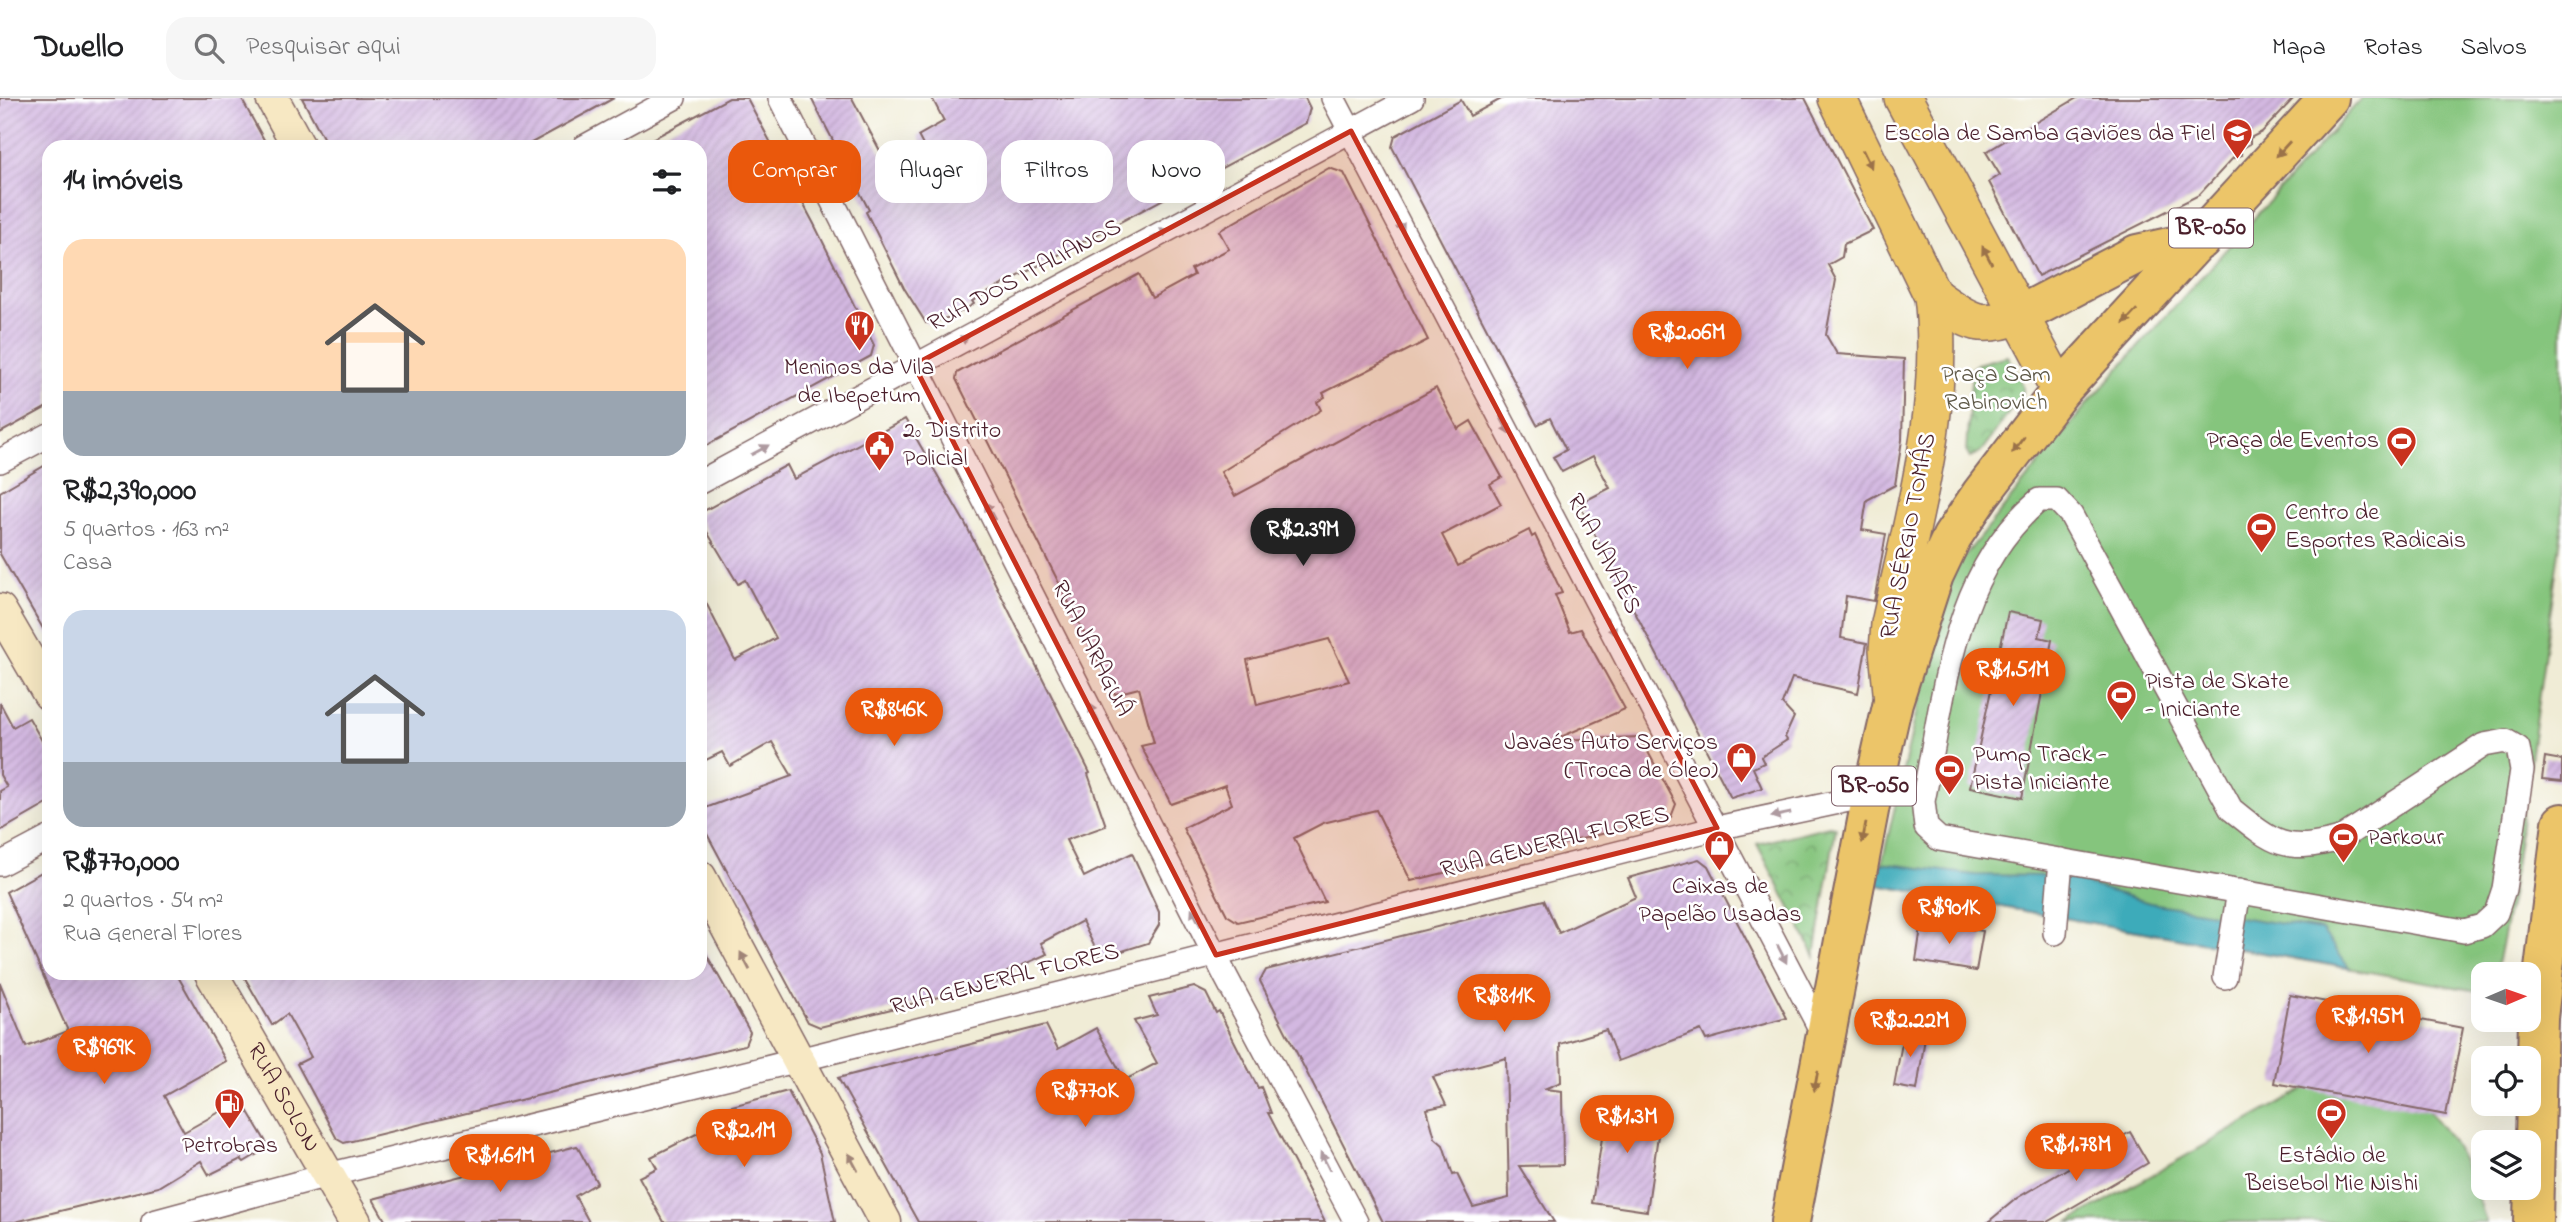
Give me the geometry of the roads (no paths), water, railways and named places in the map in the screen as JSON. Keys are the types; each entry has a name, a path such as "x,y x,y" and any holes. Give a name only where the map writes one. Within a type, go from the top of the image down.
{"highway":[{"name":"BR-050","path":"1790,1222 1824,1036 1893,702 1913,632 1934,575 1952,537 1981,494 2060,391 2201,240 2326,99"},
{"path":"2020,315 2137,254 2201,240"},
{"path":"2533,1222 2538,1017 2562,823"}],"main road":[{"name":"RUA SÉRGIO TOMÁS","path":"1837,98 1933,296 1937,330 1930,430 1890,624 1888,650 1893,702"},
{"path":"1903,98 2060,391"},
{"path":"1933,296 1971,322 1983,325 2020,315"}],"street":[{"path":"272,98 295,140"},
{"path":"597,140 674,98"},
{"name":"RUA JARAGUÁ","path":"780,98 914,365 1065,654 1216,956 1356,1222"},
{"name":"RUA JAVAÉS","path":"1333,98 1824,1036"},
{"name":"RUA DOS ITALIANOS","path":"707,478 1412,98"},
{"path":"0,461 42,439"},
{"path":"2039,500 2057,500 2071,515 2231,809 2258,831 2284,846 2315,846 2340,839 2484,745 2507,741 2518,748 2522,770 2504,889 2496,913 2482,926 2464,931 2237,902 2060,865 1938,839 1926,827 1923,801 1960,618 1984,565 2019,517 2039,500"},
{"path":"0,610 42,682"},
{"name":"RUA GENERAL FLORES","path":"153,1222 328,1175 1216,956 1717,828 1872,795"},
{"path":"0,864 42,842"},
{"path":"2055,927 2060,865"},
{"path":"707,890 886,1222"},
{"path":"2227,967 2237,902"},
{"name":"RUA SOLON","path":"215,980 355,1222"}],"water":[{"path":"1881,863 1975,875 2060,876 2150,903 2322,930 2349,968 1877,885"}],"place":[{"name":"Escola de Samba Gaviões da Fiel","path":"2238,161"},
{"name":"Meninos da Vila de Ibepetum","path":"859,353"},
{"name":"Praça de Eventos","path":"2402,468"},
{"name":"2º Distrito Policial","path":"880,472"},
{"name":"Centro de Esportes Radicais","path":"2262,554"},
{"name":"Pista de Skate - Iniciante","path":"2122,723"},
{"name":"Javaés Auto Serviços (Troca de Óleo)","path":"1741,784"},
{"name":"Pump Track - Pista Iniciante","path":"1950,796"},
{"name":"Parkour","path":"2344,865"},
{"name":"Caixas de Papelão Usadas","path":"1720,872"},
{"name":"Petrobras","path":"230,1131"},
{"name":"Estádio de Beisebol Mie Nishi","path":"2332,1141"}],"park label":[{"name":"Praça Sam Rabinovich","path":"1996,389"}]}
